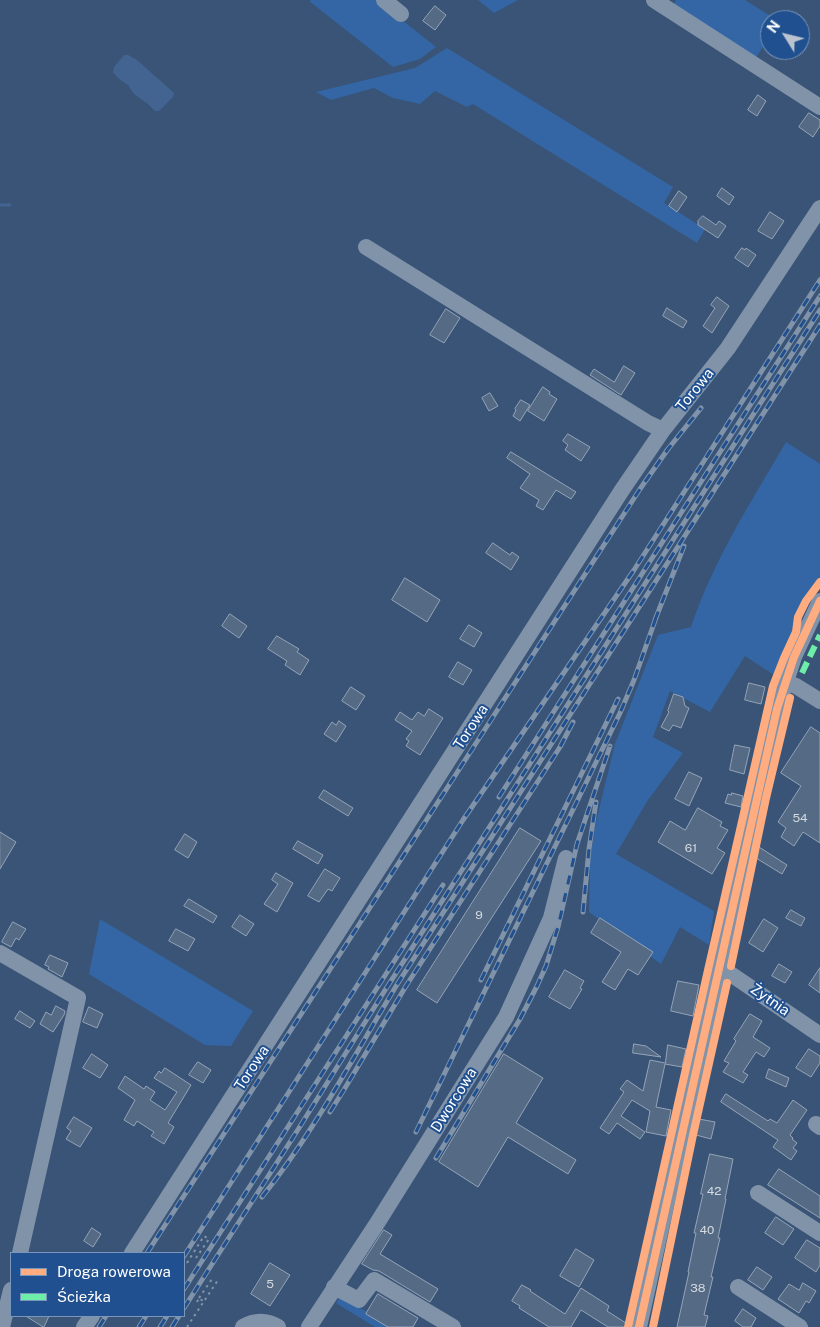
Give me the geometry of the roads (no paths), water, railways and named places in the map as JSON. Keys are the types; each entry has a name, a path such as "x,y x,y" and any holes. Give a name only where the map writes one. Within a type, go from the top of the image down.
{"street":[{"path":"384,0 401,14"},
{"path":"654,0 820,107"},
{"name":"Torowa","path":"133,1252 622,490 663,430 728,348 820,208"},
{"path":"366,247 648,423 663,430"},
{"path":"640,1327 777,709 794,657 820,601"},
{"path":"785,682 796,686 820,702"},
{"name":"Dworcowa","path":"309,1327 506,1017 551,918 566,858"},
{"path":"0,953 78,998 20,1252"},
{"name":"Żytnia","path":"719,966 820,1035"},
{"path":"758,1193 820,1233"},
{"path":"334,1288 359,1300 374,1280 435,1322 452,1327"},
{"path":"738,1287 800,1327"},
{"path":"2,1327 4,1302"},
{"path":"243,1327 257,1321 268,1322 278,1327"}],"waterway":[{"path":"0,205 10,205"}],"railway":[{"path":"185,1254 463,820 634,570 820,280"},
{"path":"499,797 820,296"},
{"path":"185,1306 820,310"},
{"path":"262,1197 317,1119 398,983 820,325"},
{"path":"148,1252 640,489 668,449 701,408"},
{"path":"655,620 684,546"},
{"path":"416,1132 620,713 657,615"},
{"path":"481,980 618,699"},
{"path":"330,1112 406,986 560,747 573,722"},
{"path":"436,1158 520,1019 546,966 558,927 577,844 610,746"},
{"path":"583,912 596,802"},
{"path":"185,1287 443,885"},
{"path":"99,1327 105,1317"},
{"path":"139,1327 145,1317"},
{"path":"160,1327 166,1317"},
{"path":"172,1327 178,1317"}]}
